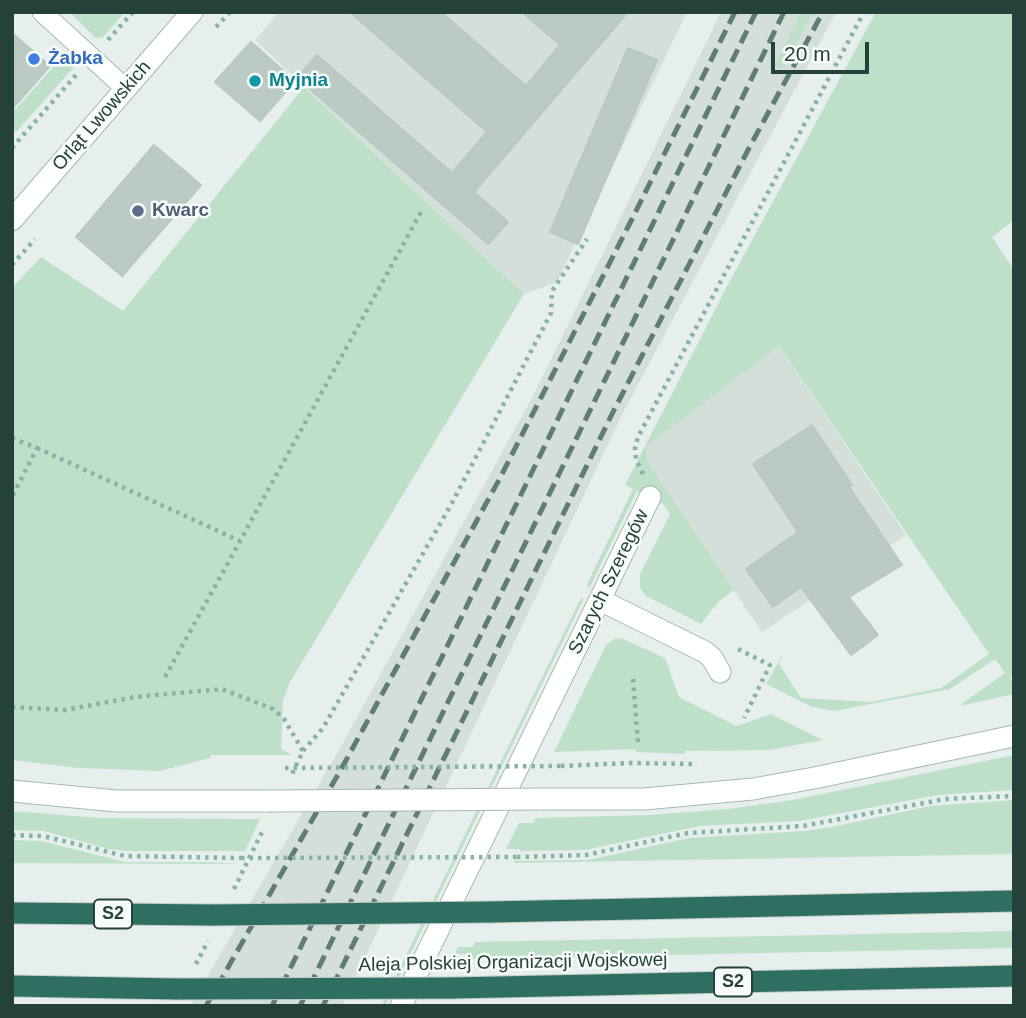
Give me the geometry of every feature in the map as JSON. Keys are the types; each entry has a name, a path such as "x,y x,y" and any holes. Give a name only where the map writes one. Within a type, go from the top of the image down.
{"highway":[{"name":"S2","path":"12,913 213,915 490,912 1014,901"},
{"name":"Aleja Polskiej Organizacji Wojskowej","path":"12,986 177,989 453,988 1014,976"}],"street":[{"name":"Orląt Lwowskich","path":"12,220 192,12"},
{"name":"Szarych Szeregów","path":"401,1006 650,497"},
{"path":"600,600 705,652 712,657 720,672"},
{"path":"12,792 116,801 644,799 753,789 1014,736"}],"lane":[{"path":"42,12 126,89"}],"path":[{"path":"12,148 133,12"},
{"name":"Szarych Szeregów","path":"650,497 649,487 636,459 638,437 864,12"},
{"path":"165,677 421,212"},
{"path":"303,751 323,728 452,503 551,313 552,291 587,239"},
{"path":"12,438 240,541"},
{"path":"12,497 37,448"},
{"path":"734,647 770,665 744,718"},
{"path":"633,679 638,743"},
{"path":"285,768 707,764"},
{"path":"12,835 43,836 116,855 241,858 586,855 688,833 803,826 945,799 1014,796"}],"shaded area":[{"path":"279,12 687,12 557,282 524,294 255,40"},
{"path":"721,12 836,12 622,415 342,1006 190,1006 339,750 535,392"},
{"path":"732,277 906,535 762,632 647,461 646,446"}],"green space":[{"path":"69,12 125,12 103,37 96,38"},
{"path":"801,12 813,12 782,69 775,65"},
{"path":"876,12 1014,12 1014,220 992,237 1014,270 1014,675 1010,678 1014,683 1014,694 959,706 1005,673 995,659 950,689 834,711 812,707 766,684 783,654 779,664 801,698 871,702 941,688 989,654 779,346 646,446 647,461 734,590 719,601 701,624 646,596 640,588 640,574 670,514 663,504 637,491 589,589 587,584 633,489 625,485 732,277"},
{"path":"62,57 74,67 16,132 12,129 12,107 16,109"},
{"path":"304,87 524,294 290,682 283,700 281,749 292,755 211,755 210,758 160,771 78,768 12,760 12,288 41,257 123,311"},
{"path":"581,598 584,598 385,1006 381,1006"},
{"path":"621,638 665,658 679,697 737,726 771,714 823,740 768,750 685,751 685,754 636,752 635,749 554,752 606,645"},
{"path":"1014,755 1014,790 938,795 799,821 700,826 585,850 506,849 519,823 533,823 536,818 649,815 728,809 793,800"},
{"path":"1014,800 1014,854 514,863 588,860 689,838 803,831 930,806"},
{"path":"12,811 100,818 260,819 245,851 126,851 44,831 12,830"},
{"path":"12,840 41,841 125,862 239,864 12,863"},
{"path":"1014,931 1014,948 468,959 469,954 455,954 458,947 473,947 475,942"}],"building":[{"path":"350,12 441,12 526,86 560,45 522,12 628,12 474,192 508,222 488,244 297,78 317,55 452,173 487,132"},
{"path":"12,33 50,66 12,109"},
{"name":"Myjnia","path":"251,42 295,81 260,121 215,82"},
{"path":"628,48 657,60 578,244 550,232"},
{"name":"Kwarc","path":"154,145 201,185 122,276 76,237"},
{"path":"812,425 852,485 849,487 902,565 849,597 878,635 851,655 801,587 773,607 746,569 798,532 753,464"}],"railway":[{"path":"206,1006 344,764 500,478 735,12"},
{"path":"272,1006 756,12"},
{"path":"300,1006 784,12"},
{"path":"323,1006 613,412 749,148 823,12"}],"place":[{"name":"Żabka","path":"34,59"},
{"name":"Myjnia","path":"255,81"},
{"name":"Kwarc","path":"138,211"}]}
